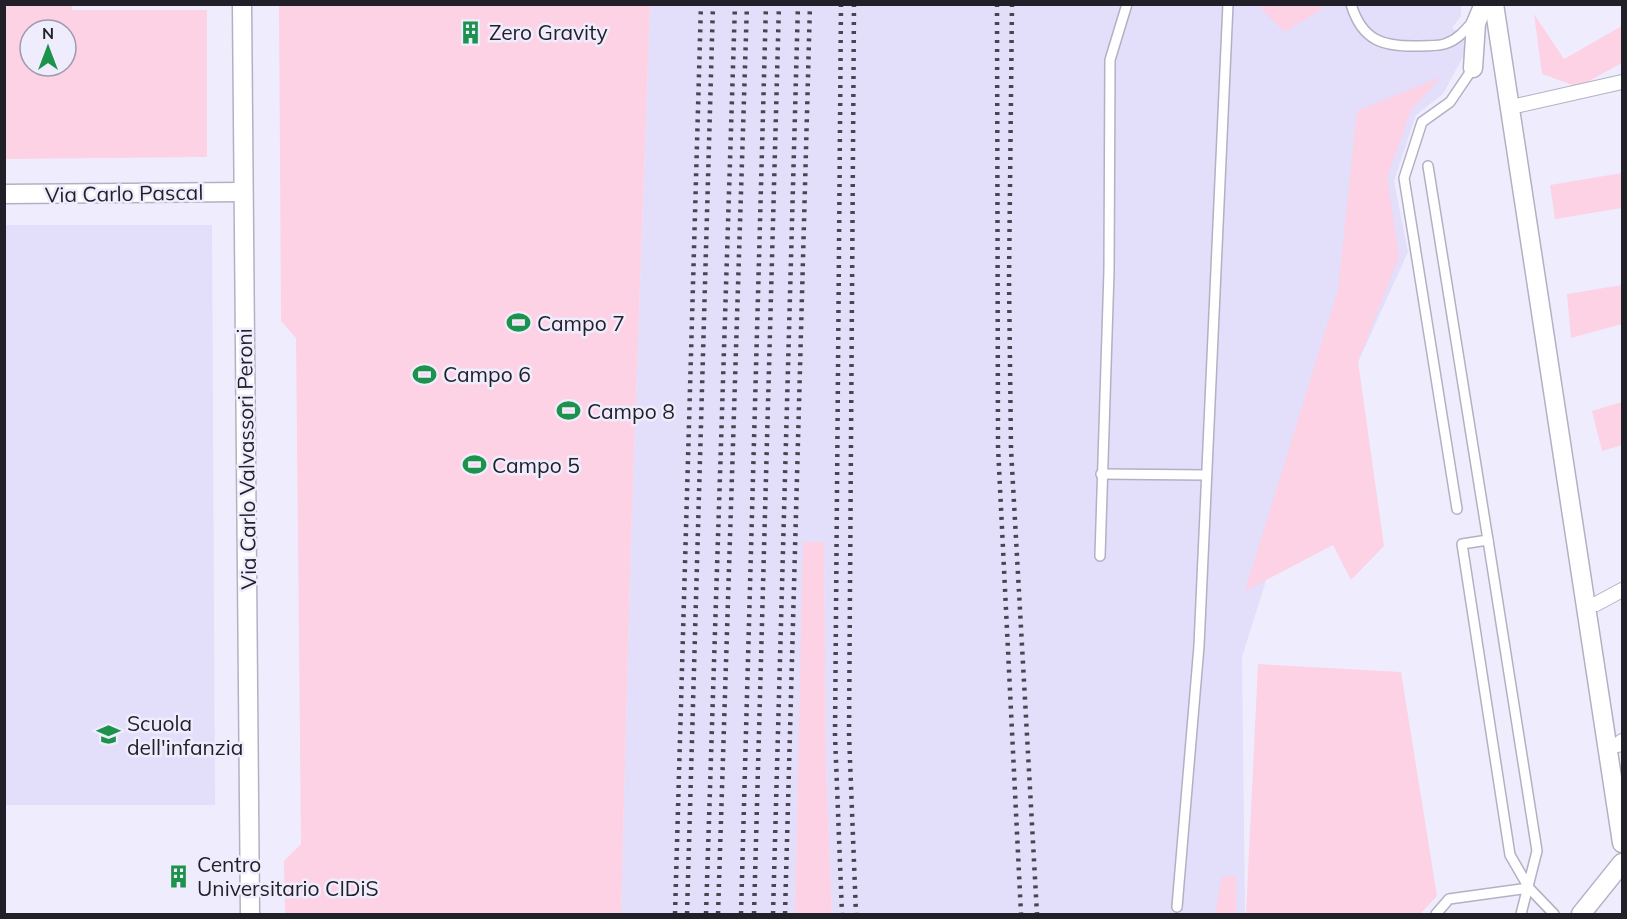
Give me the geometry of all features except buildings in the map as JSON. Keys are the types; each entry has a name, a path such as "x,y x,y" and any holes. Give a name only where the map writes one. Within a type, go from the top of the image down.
{"street":[{"name":"Via Carlo Valvassori Peroni","path":"242,4 250,915"},
{"path":"1494,4 1623,843"},
{"path":"1473,68 1481,10"},
{"path":"1520,105 1623,82"},
{"name":"Via Carlo Pascal","path":"4,194 243,192"},
{"path":"1596,604 1623,590"},
{"path":"1581,915 1623,863"}],"lane":[{"path":"1100,556 1109,271 1110,60 1127,4"},
{"path":"1177,907 1198,646 1228,4"},
{"path":"1351,4 1357,23 1369,36 1386,44 1446,44 1461,34 1481,10"},
{"path":"1457,508 1404,178 1422,122 1450,102 1473,68"},
{"path":"1428,166 1538,851 1521,915"},
{"path":"1101,474 1206,475"},
{"path":"1488,540 1462,544 1510,855 1529,888 1554,915"},
{"path":"1437,914 1449,899 1529,888"}],"shaded area":[{"path":"4,5 72,5 72,10 207,10 207,157 5,159"},
{"path":"279,5 650,5 631,538 621,914 285,914 284,861 301,844 296,338 281,321"},
{"path":"650,5 1461,5 1461,16 1452,28 1467,38 1467,49 1443,94 1416,115 1394,181 1408,252 1282,530 1242,657 1245,914 832,914 826,766 824,542 804,542 795,914 621,914 631,538"},
{"path":"1262,5 1321,5 1322,9 1285,32 1262,10"},
{"path":"1534,14 1564,59 1622,26 1622,63 1578,87 1542,74"},
{"path":"1441,77 1411,110 1387,178 1399,256 1358,361 1384,546 1351,580 1333,545 1245,591 1338,290 1357,111"},
{"path":"1622,173 1622,208 1555,219 1550,185"},
{"path":"5,225 212,225 215,805 5,805"},
{"path":"1622,285 1622,324 1571,338 1567,294"},
{"path":"1622,402 1622,445 1602,451 1592,411"},
{"path":"803,542 824,542 826,766 832,914 795,914"},
{"path":"1258,664 1401,672 1437,896 1420,914 1246,914"},
{"path":"1236,876 1236,914 1215,914 1222,877"}],"railway":[{"path":"675,914 701,4"},
{"path":"687,914 713,4"},
{"path":"706,914 735,4"},
{"path":"718,914 747,4"},
{"path":"741,914 766,4"},
{"path":"754,914 779,4"},
{"path":"773,914 798,4"},
{"path":"785,914 810,4"},
{"path":"841,4 835,735 842,914"},
{"path":"854,4 849,734 856,914"},
{"path":"997,4 998,447 1021,914"},
{"path":"1012,4 1009,279 1011,449 1037,914"}],"place":[{"name":"Zero Gravity","path":"471,32"},
{"name":"Campo 7","path":"519,323"},
{"name":"Campo 6","path":"425,374"},
{"name":"Campo 8","path":"569,411"},
{"name":"Campo 5","path":"474,465"},
{"name":"Scuola dell'infanzia","path":"109,735"},
{"name":"Centro Universitario CIDiS","path":"179,876"}]}
